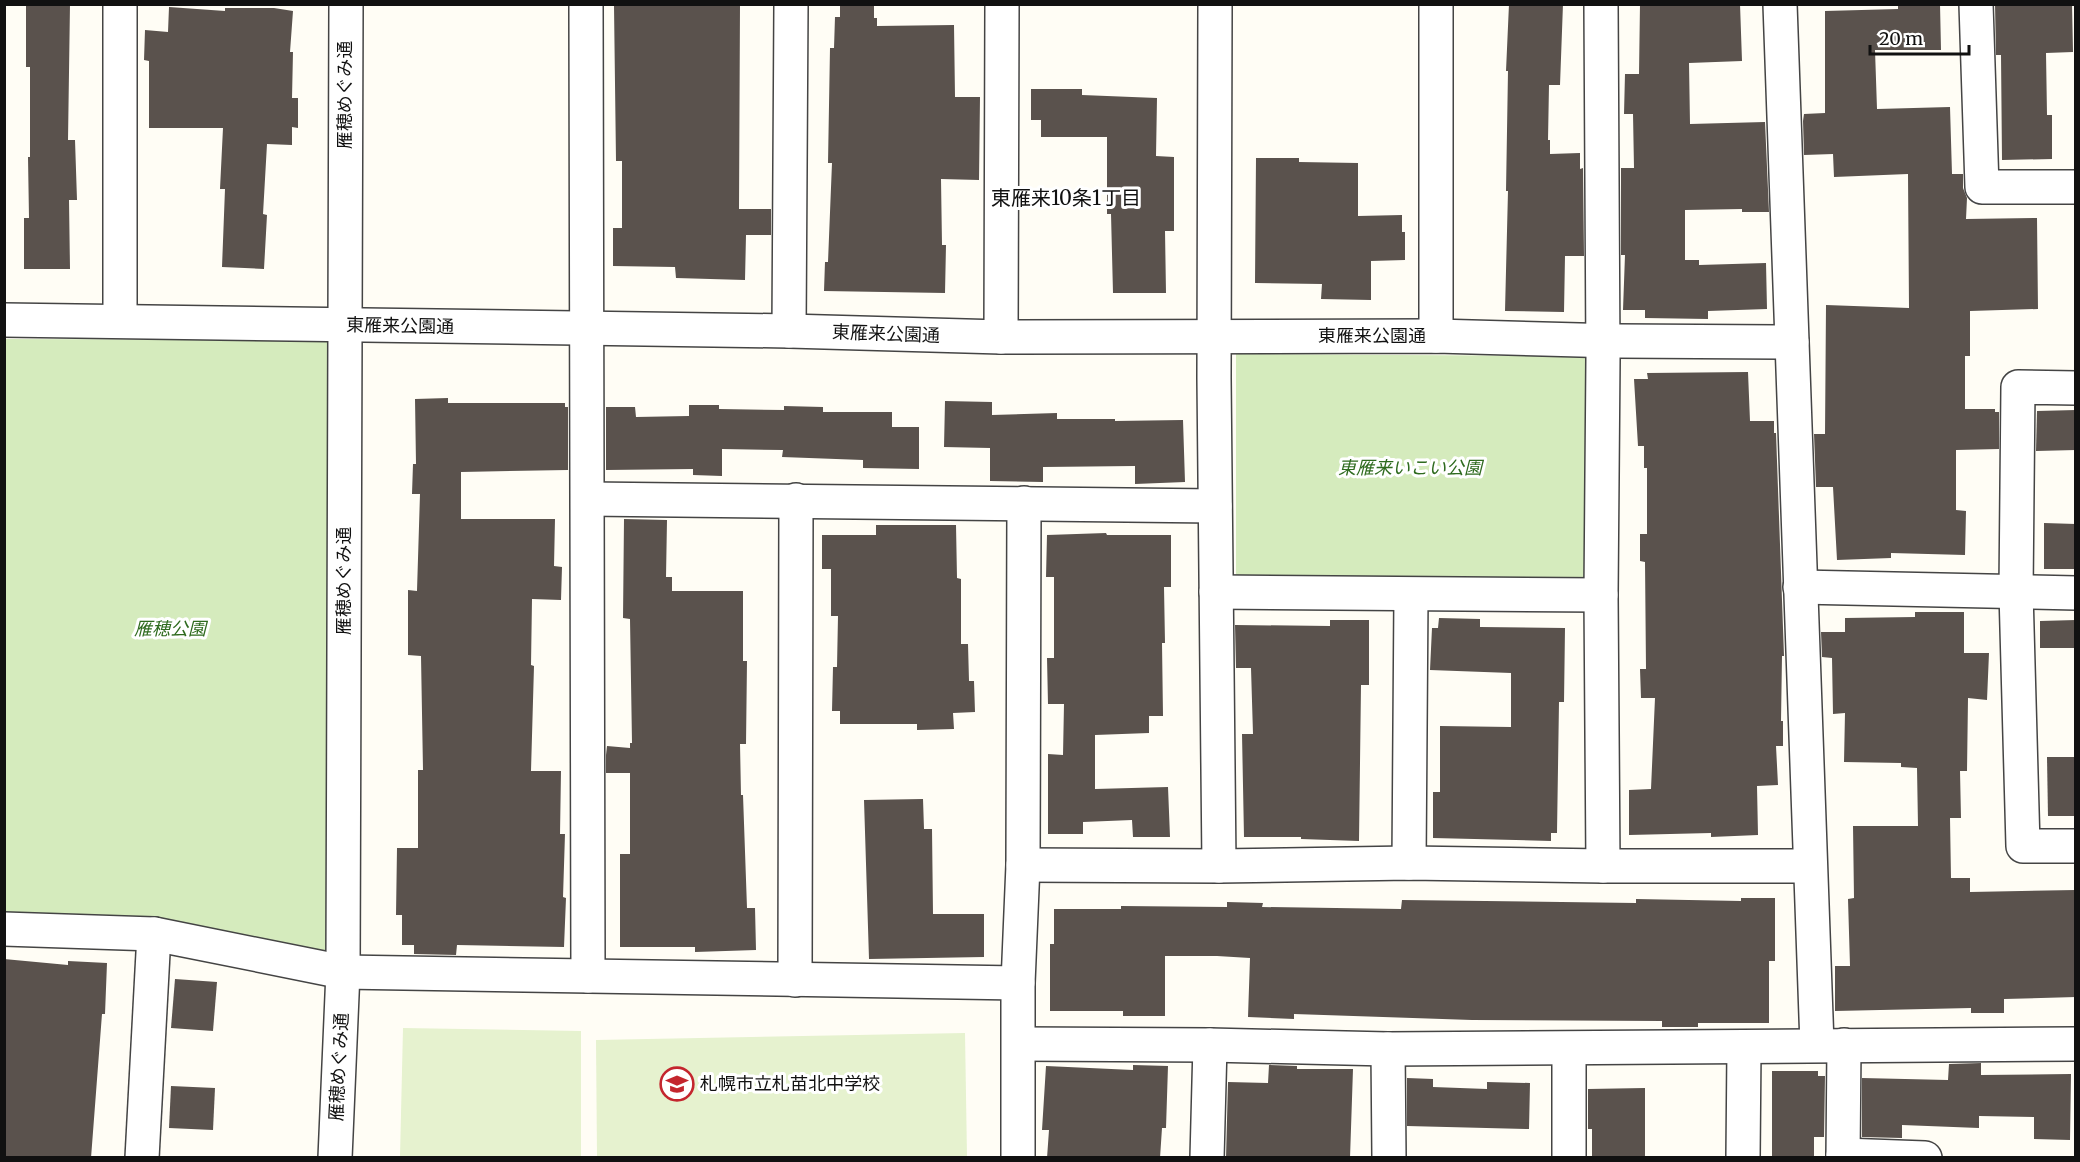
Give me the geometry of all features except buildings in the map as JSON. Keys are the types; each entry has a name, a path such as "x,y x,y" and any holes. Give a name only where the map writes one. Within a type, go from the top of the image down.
{"street":[{"path":"120,4 120,321"},
{"name":"雁穂めぐみ通","path":"335,1158 344,972 346,4"},
{"path":"586,4 588,976"},
{"path":"789,331 791,4"},
{"path":"1001,337 1002,4"},
{"path":"1215,4 1215,506 1219,866"},
{"name":"東雁来公園通","path":"4,320 789,331 1001,337 1436,336 1437,4"},
{"path":"1600,4 1603,340 1601,595 1603,866"},
{"path":"1780,4 1810,866 1843,1156 1925,1158"},
{"path":"1976,4 1982,187 2076,187"},
{"path":"1436,336 1792,342"},
{"path":"2076,388 2018,387 2016,592 2023,846 2076,846"},
{"path":"588,499 1215,506"},
{"path":"795,980 796,500"},
{"path":"1018,1158 1018,984 1023,865 1024,503"},
{"path":"1800,587 2076,593"},
{"path":"1216,592 1601,595"},
{"path":"1409,863 1410,595"},
{"path":"1023,865 1219,866 1409,863 1810,866"},
{"path":"4,928 154,934 344,972 1018,984"},
{"path":"142,1158 154,934"},
{"path":"1019,1044 1388,1049 2076,1044"},
{"path":"1207,1158 1210,1045"},
{"path":"1743,1158 1744,1048"},
{"path":"1388,1049 1389,1158"},
{"path":"1569,1049 1569,1158"}],"green space":[{"name":"雁穂公園","path":"5,339 335,340 335,973 5,917"},
{"name":"東雁来いこい公園","path":"1236,354 1585,356 1585,583 1236,580"},
{"path":"403,1028 581,1031 581,1157 400,1157"},
{"path":"965,1033 967,1157 597,1157 596,1040"}],"place":[{"name":"札幌市立札苗北中学校","path":"677,1084"}],"district":[{"name":"東雁来10条1丁目","path":"1066,198"}]}
